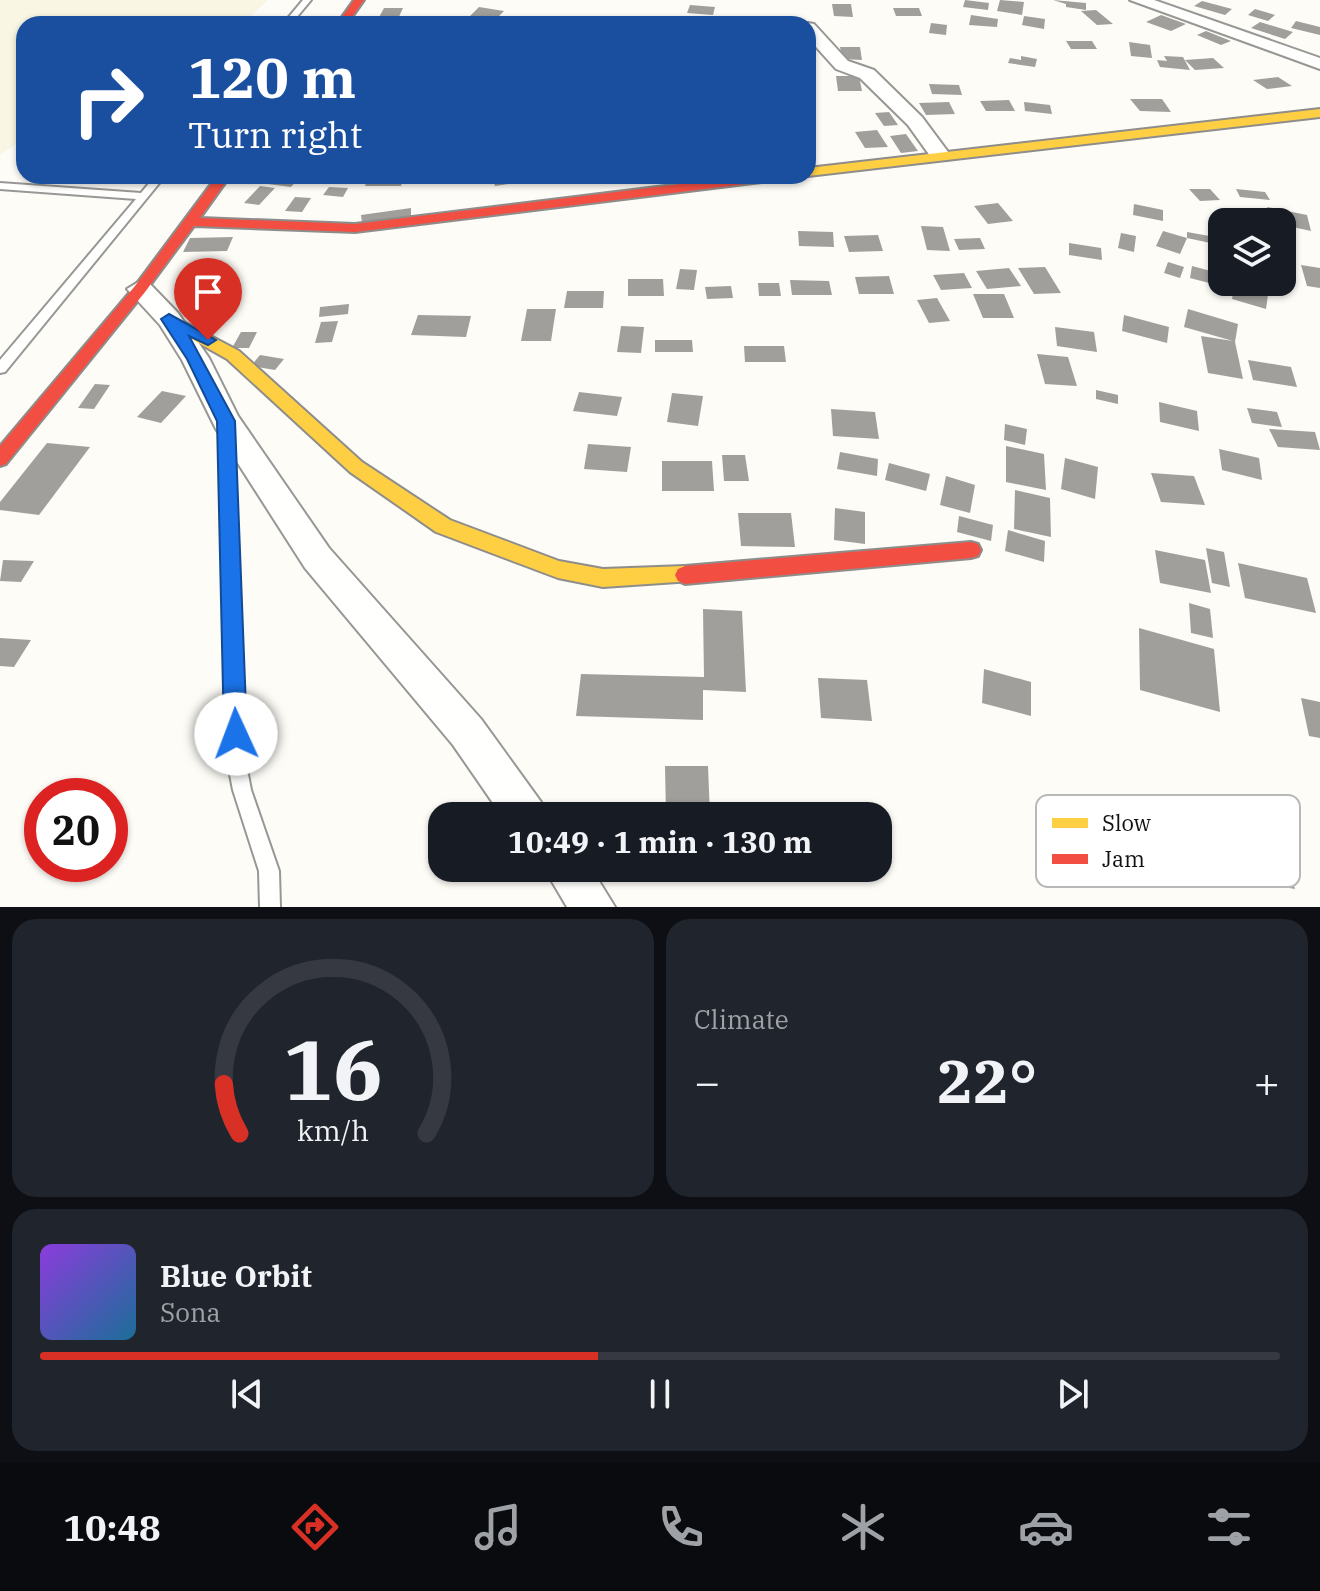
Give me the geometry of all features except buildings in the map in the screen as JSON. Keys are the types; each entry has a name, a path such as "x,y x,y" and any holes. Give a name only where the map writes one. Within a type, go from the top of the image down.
{"street":[{"path":"1138,0 1320,64"},
{"path":"816,36 842,65 867,74 915,121 940,156"},
{"path":"816,171 1320,113"},
{"path":"0,459 140,289 218,184"},
{"path":"187,222 355,228 713,184"},
{"path":"140,289 169,319 195,358 226,421 317,558 467,732 517,802"},
{"path":"169,319 233,355 356,467 397,498 443,526 558,569 603,578 664,577 971,550"},
{"path":"575,882 593,907"}],"lane":[{"path":"294,16 307,0"},
{"path":"0,369 154,184"},
{"path":"0,186 144,196"},
{"path":"226,421 237,764 242,790 269,871 270,907"}],"shaded area":[{"path":"0,0 268,0 251,16 16,16 16,144 0,155"}],"traffic: slow":[{"path":"816,171 1320,113"},
{"path":"169,319 233,355 356,467 443,526 558,569 603,578 685,575"}],"traffic: jam":[{"path":"348,16 359,0"},
{"path":"0,459 140,289 218,184"},
{"path":"187,222 355,228 713,184"},
{"path":"685,575 971,550"}],"route":[{"path":"208,340 169,319 195,358 226,421 236,734"}]}
